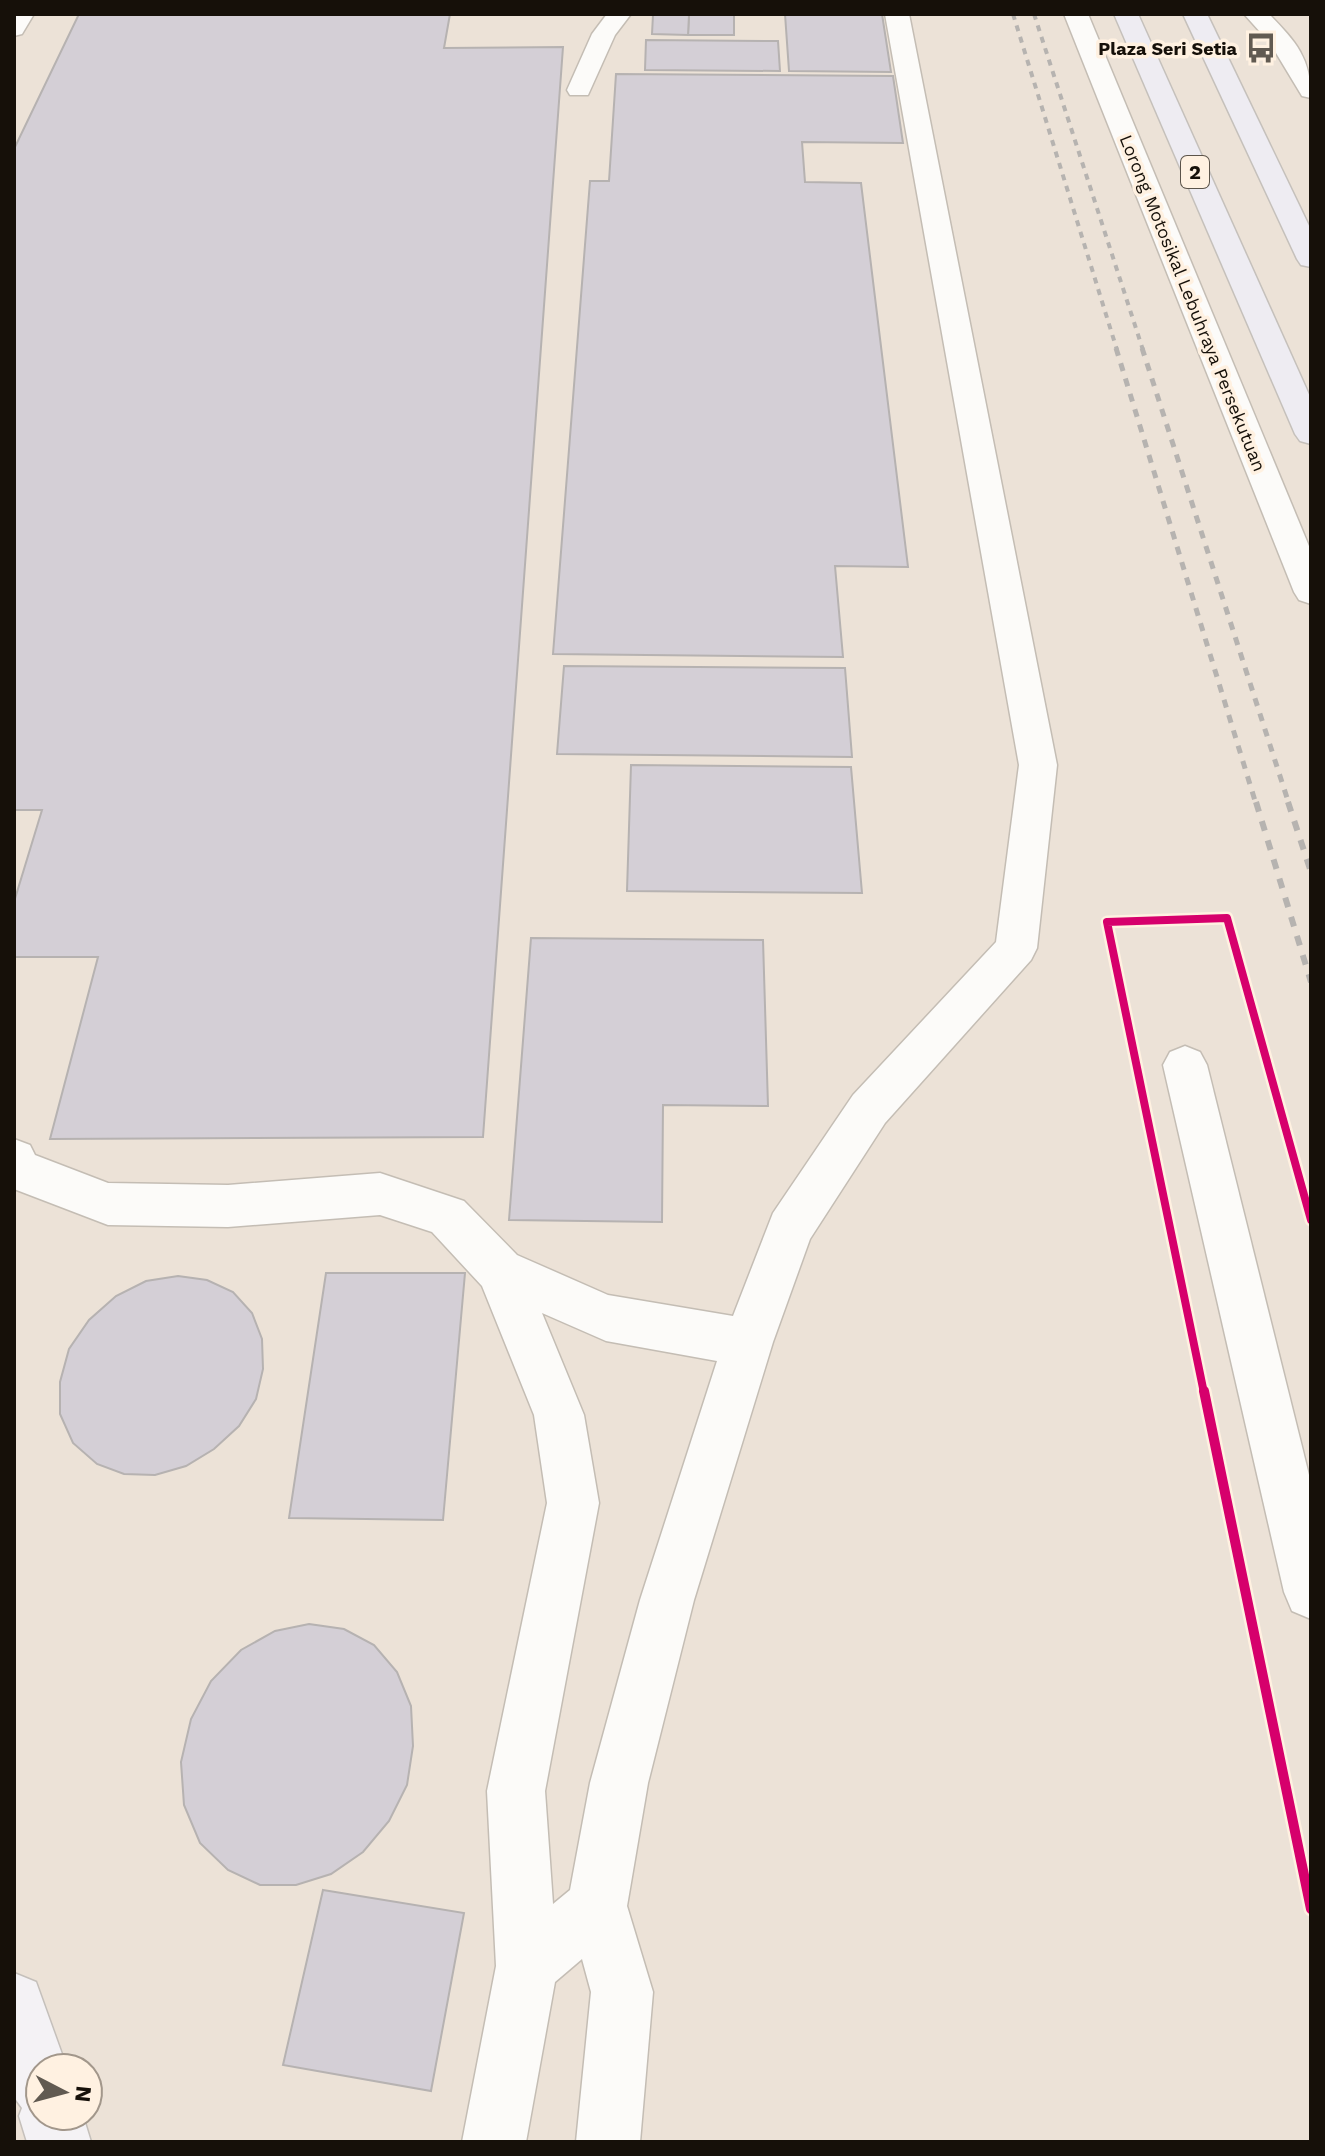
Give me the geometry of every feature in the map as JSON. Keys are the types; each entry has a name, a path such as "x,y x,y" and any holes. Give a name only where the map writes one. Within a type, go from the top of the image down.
{"highway":[{"name":"2","path":"1126,14 1311,434"},
{"path":"1195,14 1311,259"},
{"path":"1261,152 1311,223"}],"main road":[{"path":"14,2004 30,2052"}],"lane":[{"path":"14,29 22,14"},
{"path":"579,90 604,34 619,14"},
{"path":"608,2142 622,1992 597,1906 619,1783 643,1703 667,1600 748,1342 790,1228 869,1109 1016,948 1038,765 897,14"},
{"name":"Lorong Motosikal Lebuhraya Persekutuan","path":"1076,14 1311,592"},
{"path":"1256,14 1280,39 1311,91"},
{"path":"1185,1065 1311,1592"},
{"path":"14,1159 19,1170 108,1204 228,1206 380,1194 447,1216 500,1271 559,1415 573,1503 516,1791 527,1966 494,2142"},
{"path":"500,1271 606,1318 748,1342"},
{"path":"527,1966 597,1906"}],"building":[{"path":"79,14 450,14 444,48 563,47 483,1137 50,1139 98,957 14,957 14,902 42,810 14,810 14,149"},
{"path":"689,14 734,14 734,35 688,35"},
{"path":"785,14 882,14 891,72 789,71"},
{"path":"653,15 689,15 688,35 652,34"},
{"path":"646,40 778,41 780,71 645,70"},
{"path":"616,74 893,76 903,143 802,142 805,182 861,183 908,567 835,566 843,657 553,654 590,181 609,181"},
{"path":"564,666 845,668 852,757 557,754"},
{"path":"631,765 851,767 862,893 627,891"},
{"path":"531,938 763,940 768,1106 663,1105 662,1222 509,1220"},
{"path":"326,1273 465,1273 443,1520 289,1518"},
{"path":"178,1276 207,1280 233,1292 252,1313 262,1339 263,1369 256,1399 239,1426 214,1449 186,1466 155,1475 124,1474 97,1464 73,1443 60,1414 60,1382 69,1349 89,1320 116,1296 146,1281"},
{"path":"309,1624 344,1629 374,1645 397,1672 411,1706 413,1746 407,1785 389,1821 363,1852 331,1874 296,1885 260,1885 228,1870 200,1843 184,1805 181,1762 191,1719 211,1681 241,1650 275,1631"},
{"path":"323,1890 464,1913 431,2091 283,2065"}],"railway":[{"path":"1013,14 1117,350"},
{"path":"1034,14 1143,350"},
{"path":"1116,348 1256,804"},
{"path":"1142,348 1289,804"},
{"path":"1256,802 1311,982"},
{"path":"1288,802 1311,872"}],"cycle path":[{"path":"1311,1220 1227,918 1107,922 1311,1909"}],"place":[{"name":"Plaza Seri Setia","path":"1261,48"}]}
